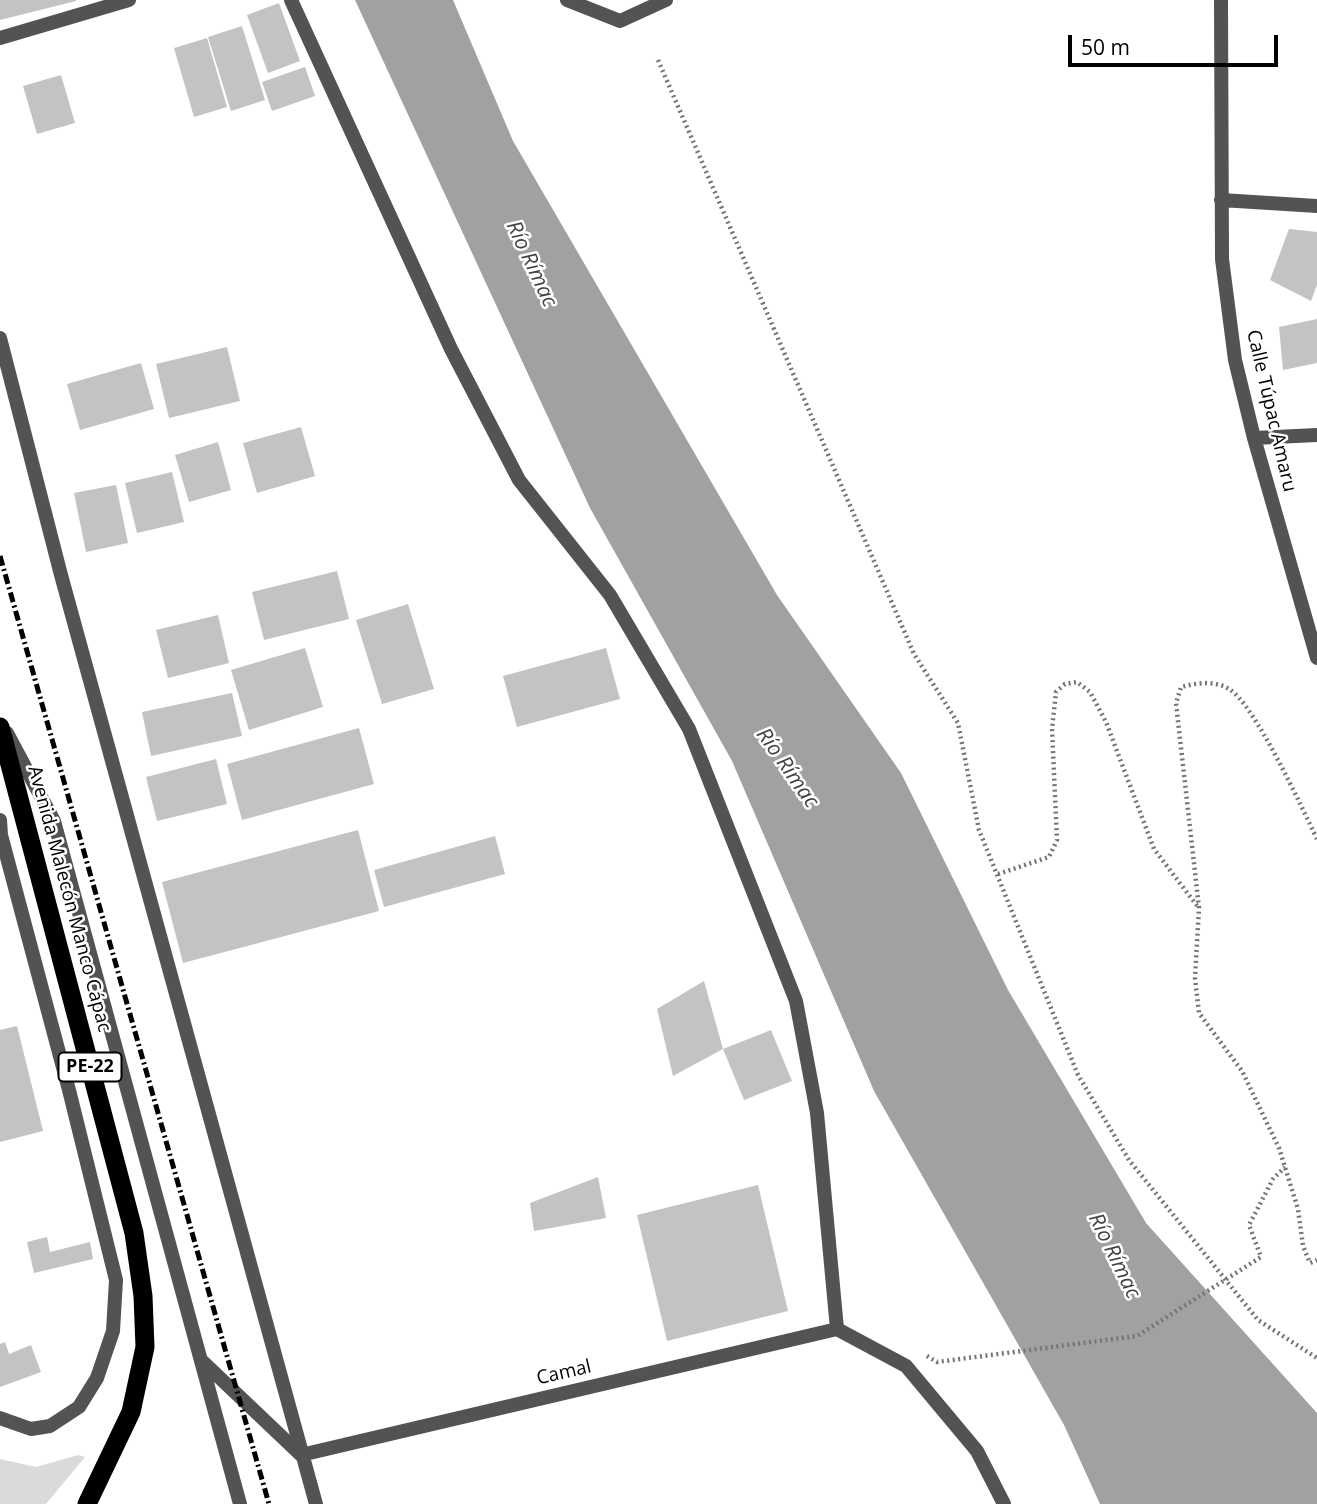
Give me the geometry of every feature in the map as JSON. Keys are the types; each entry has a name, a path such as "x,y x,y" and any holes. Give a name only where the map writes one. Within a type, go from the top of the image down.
{"highway":[{"name":"Avenida Malecón Manco Cápac","path":"0,727 134,1233 143,1296 145,1347 131,1412 87,1504"}],"street":[{"path":"0,38 129,0"},
{"path":"291,0 451,349 519,480 610,595 689,729 796,1001 817,1113 837,1329 905,1366 977,1451 1004,1504"},
{"path":"567,0 620,21 666,0"},
{"name":"Calle Túpac Amaru","path":"1221,0 1222,259 1235,360 1254,438 1317,658"},
{"path":"1221,200 1317,206"},
{"path":"0,338 61,575 316,1504"},
{"path":"1254,438 1317,435"},
{"path":"0,719 54,821 240,1504"},
{"path":"0,820 0,834 69,1090 116,1280 113,1331 97,1378 79,1407 50,1426 31,1429 0,1418"},
{"name":"Camal","path":"301,1455 837,1329"},
{"path":"201,1359 301,1455"}],"path":[{"path":"657,60 914,654 958,723 979,830 1078,1075 1129,1160 1258,1320 1317,1358"},
{"path":"998,874 1049,858 1056,840 1052,729 1056,692 1065,684 1077,682 1090,692 1106,722 1154,849 1199,908"},
{"path":"1317,839 1246,706 1229,689 1203,682 1181,687 1176,703 1199,908 1195,978 1199,1013 1242,1071 1279,1148 1298,1209 1303,1246 1310,1263 1317,1260"},
{"path":"937,1362 1137,1336 1261,1257 1249,1225 1273,1179 1285,1167"}],"shaded area":[{"path":"78,1455 85,1457 46,1504 0,1504 0,1459 36,1467"}],"water":[{"name":"Río Rímac","path":"355,0 453,0 513,141 777,595 901,773 1008,990 1146,1223 1317,1413 1317,1504 1100,1504 1064,1425 874,1091 732,761 590,508"}],"building":[{"path":"0,0 76,0 76,1 0,20"},
{"path":"279,3 300,61 268,73 247,15"},
{"path":"242,26 265,100 231,111 208,37"},
{"path":"207,38 227,107 194,117 174,48"},
{"path":"305,67 315,96 272,111 262,82"},
{"path":"61,75 75,123 37,134 23,86"},
{"path":"1289,229 1317,232 1317,285 1311,301 1270,280"},
{"path":"1317,319 1317,363 1283,370 1279,327"},
{"path":"227,347 240,401 169,418 156,364"},
{"path":"141,363 154,409 80,430 67,384"},
{"path":"301,427 315,476 257,493 243,443"},
{"path":"218,442 231,490 189,502 175,455"},
{"path":"172,472 184,522 137,533 125,483"},
{"path":"116,485 128,543 86,552 74,493"},
{"path":"337,571 349,619 264,640 252,592"},
{"path":"408,604 434,689 382,704 356,620"},
{"path":"218,615 229,663 168,678 156,630"},
{"path":"305,648 323,707 249,730 231,670"},
{"path":"606,648 620,699 517,727 503,676"},
{"path":"232,693 242,736 151,756 142,712"},
{"path":"359,728 374,784 242,820 227,764"},
{"path":"216,759 227,804 157,821 146,777"},
{"path":"358,830 379,911 183,963 162,882"},
{"path":"495,836 505,874 384,907 374,870"},
{"path":"704,981 723,1049 673,1076 657,1009"},
{"path":"17,1026 43,1131 0,1142 0,1030"},
{"path":"771,1030 792,1081 744,1100 723,1049"},
{"path":"598,1177 606,1218 534,1231 530,1203"},
{"path":"758,1185 788,1311 667,1341 637,1215"},
{"path":"47,1237 50,1252 90,1242 93,1259 34,1273 27,1242"},
{"path":"5,1342 9,1354 31,1345 41,1372 0,1387 0,1344"}],"railway":[{"path":"0,556 269,1504"}]}
